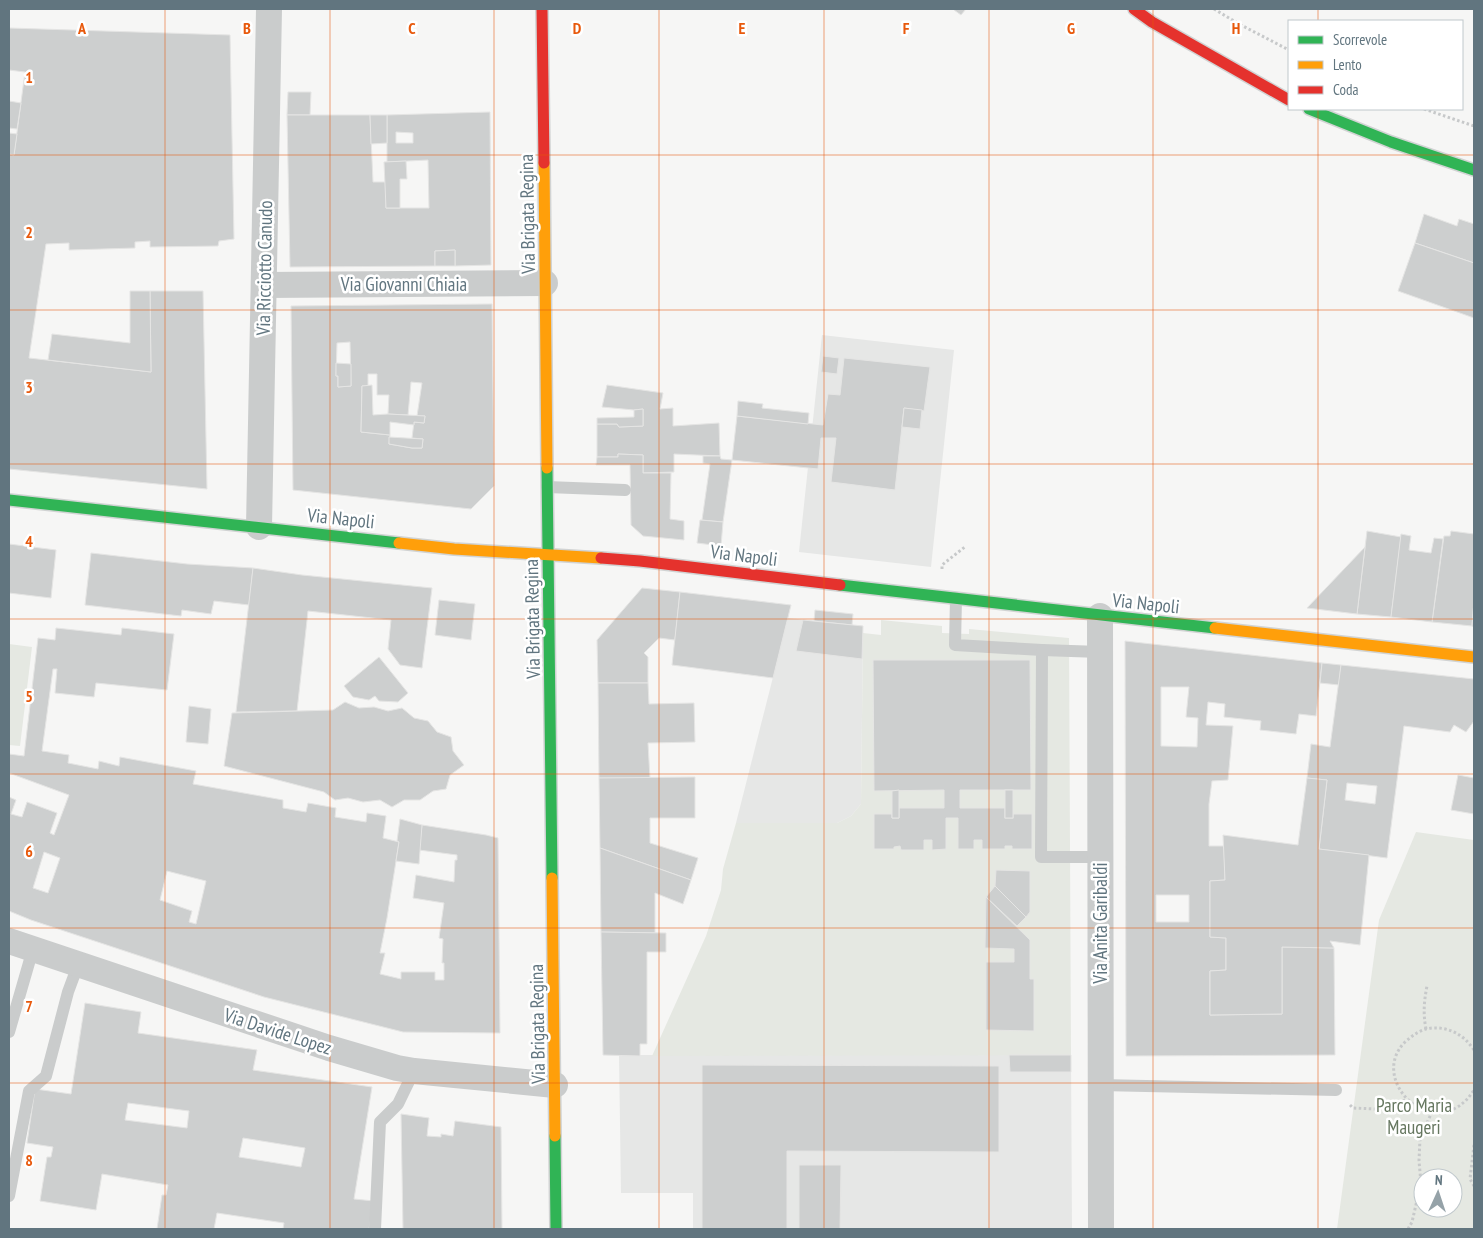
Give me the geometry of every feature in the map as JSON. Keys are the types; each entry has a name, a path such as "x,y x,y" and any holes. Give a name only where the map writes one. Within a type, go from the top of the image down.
{"main road":[{"name":"Via Brigata Regina","path":"542,9 556,1229"},
{"path":"1134,9 1160,27 1288,99"},
{"path":"1311,110 1352,128 1474,170"},
{"name":"Via Napoli","path":"9,500 454,549 640,561 1100,616 1474,657"}],"street":[{"name":"Via Ricciotto Canudo","path":"259,527 268,9"},
{"name":"Via Giovanni Chiaia","path":"264,285 545,283"},
{"name":"Via Anita Garibaldi","path":"1100,616 1101,1229"},
{"name":"Via Davide Lopez","path":"9,941 329,1048 397,1068 555,1086"}],"lane":[{"path":"546,487 624,490"},
{"path":"956,598 955,645 1100,652"},
{"path":"1042,650 1041,857 1100,857"},
{"path":"9,1032 33,949"},
{"path":"9,1196 29,1091 46,1076 68,992 78,965"},
{"path":"375,1229 380,1122 398,1104 414,1071"},
{"path":"1100,1085 1336,1090"}],"path":[{"path":"1214,9 1288,49"},
{"path":"1427,110 1474,126"},
{"path":"1426,1029 1424,1000 1427,986"},
{"path":"1474,1050 1465,1038 1454,1031 1441,1028 1426,1029 1413,1035 1402,1045 1396,1059 1394,1073 1398,1087 1406,1100 1418,1108 1432,1112 1446,1112 1458,1107 1469,1099 1474,1090"},
{"path":"1336,1090 1354,1108 1375,1109 1406,1100"},
{"path":"1408,1229 1412,1222 1421,1183 1419,1161 1420,1138 1432,1112"},
{"path":"1474,1145 1470,1179 1474,1186"}],"shaded area":[{"path":"822,335 954,350 931,567 799,552"},
{"path":"788,618 863,626 861,804 851,816 837,823 736,823"},
{"path":"619,1055 1071,1055 1072,1229 693,1229 693,1193 621,1193"}],"green space":[{"path":"881,620 942,626 942,633 969,634 969,629 1069,638 1071,1055 652,1056 706,936 721,890 723,869 736,823 837,823 851,816 861,804 863,633 881,635"},
{"path":"9,644 32,647 20,746 9,745"},
{"name":"Parco Maria Maugeri","path":"1416,832 1474,840 1474,1229 1337,1229 1379,920"}],"building":[{"path":"955,9 966,9 961,15"},
{"path":"9,28 230,35 234,239 219,241 218,246 150,247 150,241 135,242 135,248 69,250 69,243 46,244 29,358 151,372 150,291 203,291 207,489 9,469 9,154 14,155 25,72 9,70"},
{"path":"288,92 311,92 310,115 287,115"},
{"path":"9,101 21,103 17,129 9,128"},
{"path":"490,112 491,265 455,266 455,250 435,251 435,266 290,267 287,115 370,115 373,182 386,182 386,208 429,208 428,160 387,162 387,115","holes":["396,132 413,133 413,143 396,143"]},
{"path":"370,115 387,115 387,143 371,144"},
{"path":"9,133 17,134 14,155 9,154"},
{"path":"406,161 407,179 400,179 400,208 386,208 384,162"},
{"path":"1424,214 1457,226 1459,219 1474,224 1474,263 1415,243"},
{"path":"1415,243 1474,263 1474,318 1398,291"},
{"path":"455,250 455,266 435,266 435,251"},
{"path":"130,291 150,291 151,372 48,360 52,334 130,343"},
{"path":"492,304 494,486 471,509 293,490 291,306","holes":["350,342 351,386 338,387 338,376 336,376 337,343","368,374 377,374 377,395 389,395 388,414 408,415 411,382 422,383 417,416 425,416 424,423 414,422 412,438 423,439 422,448 389,444 390,435 361,432 362,386 368,386"]},
{"path":"823,356 839,358 837,374 821,372"},
{"path":"844,358 930,367 924,411 904,408 895,490 831,482 836,438 821,438 818,469 732,460 737,416 823,425 828,394 840,395"},
{"path":"336,363 351,364 351,386 338,387"},
{"path":"372,385 373,415 425,416 424,423 414,422 414,425 390,422 390,435 361,432 362,386"},
{"path":"607,385 663,393 660,409 673,408 673,426 719,423 720,456 674,454 674,472 643,473 643,455 618,454 618,457 597,457 597,424 617,424 619,427 643,426 643,409 602,407"},
{"path":"738,401 763,404 762,408 809,413 808,424 737,416"},
{"path":"904,408 922,410 920,429 902,427"},
{"path":"643,409 643,426 619,427 617,424 597,424 597,418 634,417 634,410"},
{"path":"389,437 423,439 422,448 389,444"},
{"path":"618,454 643,455 643,473 671,473 670,519 684,521 684,540 643,536 631,525 630,465 596,465 597,457 618,457"},
{"path":"703,456 720,456 721,459 732,460 723,522 702,520 710,464 703,463"},
{"path":"700,520 723,522 721,546 697,543"},
{"path":"1367,531 1401,537 1391,617 1357,614"},
{"path":"1451,531 1474,534 1472,626 1432,622 1444,536 1450,536"},
{"path":"1401,534 1411,536 1409,550 1431,553 1434,538 1443,539 1432,622 1391,617"},
{"path":"9,544 56,550 51,598 9,593"},
{"path":"1365,547 1357,614 1307,608"},
{"path":"91,553 187,564 253,568 249,605 214,601 211,614 182,610 181,616 85,605"},
{"path":"253,568 302,575 432,588 422,668 400,665 388,649 391,620 308,611 297,711 236,712"},
{"path":"642,588 680,592 675,640 659,638 644,653 648,657 648,683 598,683 597,640"},
{"path":"680,592 791,605 773,678 672,665"},
{"path":"439,600 475,604 471,640 435,635"},
{"path":"1474,601 1474,627 1472,626"},
{"path":"815,610 853,614 852,625 814,621"},
{"path":"803,620 863,626 862,659 796,651"},
{"path":"56,628 121,635 122,628 174,634 167,690 96,683 94,697 55,693 57,669 53,669 42,751 69,755 68,763 98,769 99,761 119,766 120,757 196,771 193,784 283,800 283,808 306,812 308,803 336,808 335,817 366,822 367,813 386,816 383,838 399,842 380,953 385,953 380,974 401,979 401,972 435,972 435,980 444,980 444,963 442,963 443,939 439,938 444,903 413,898 416,875 454,882 457,855 419,850 422,825 498,838 500,1033 403,1032 264,997 9,911 9,797 16,800 11,814 22,817 27,802 57,813 50,833 54,835 69,795 9,773 9,754 24,756 38,638 55,640","holes":["44,852 60,858 48,893 33,888","167,871 206,881 196,924 189,922 192,911 160,900"]},
{"path":"1125,641 1322,663 1316,716 1299,714 1296,734 1260,730 1261,721 1224,717 1225,704 1208,702 1206,725 1233,726 1228,780 1212,781 1209,804 1209,846 1224,846 1225,880 1210,881 1210,937 1226,938 1226,970 1210,971 1210,1015 1282,1014 1282,947 1334,948 1335,1055 1126,1056","holes":["1161,687 1189,687 1186,717 1198,718 1197,747 1161,746","1156,895 1189,895 1189,922 1156,922"]},
{"path":"379,657 408,693 398,702 379,701 375,696 369,700 353,697 344,686"},
{"path":"873,660 1030,660 1031,790 960,790 960,808 1005,808 1005,818 1013,818 1013,814 1032,814 1032,849 1012,849 1012,846 1005,846 1005,849 982,849 982,840 974,840 974,849 958,849 958,818 946,818 946,849 932,850 932,840 924,840 924,850 901,850 900,846 894,847 894,849 874,849 874,814 892,814 892,818 899,818 899,808 944,808 944,790 874,791"},
{"path":"1322,663 1341,665 1339,685 1320,683"},
{"path":"1341,665 1474,679 1474,721 1466,732 1454,725 1450,732 1404,726 1387,858 1319,849 1327,780 1307,778 1311,744 1330,747","holes":["1347,783 1377,786 1375,804 1345,800"]},
{"path":"598,683 648,683 649,704 694,703 695,742 648,743 650,778 599,778"},
{"path":"345,702 359,708 374,707 388,711 402,708 414,718 428,721 437,732 451,737 453,751 464,765 450,775 446,789 433,791 420,800 404,800 392,807 380,800 363,802 348,798 335,800 324,792 224,766 232,713 333,710"},
{"path":"189,706 211,709 208,744 186,742"},
{"path":"1458,775 1474,778 1474,814 1451,810"},
{"path":"695,777 695,818 650,818 650,843 698,858 691,880 600,848 599,778"},
{"path":"1307,778 1327,780 1319,849 1369,855 1360,945 1330,941 1334,948 1282,947 1282,1014 1210,1015 1210,971 1226,970 1226,938 1210,937 1210,881 1225,880 1223,835 1298,845"},
{"path":"899,790 899,818 892,818 892,791"},
{"path":"1005,790 1013,790 1013,818 1005,818"},
{"path":"400,819 422,825 419,864 396,861"},
{"path":"600,848 691,880 683,904 655,893 655,933 601,932"},
{"path":"996,870 1030,871 1030,912 1026,917 995,886"},
{"path":"995,886 1026,917 1017,926 986,897"},
{"path":"986,897 1030,940 1030,979 1034,979 1034,1031 986,1030 986,962 1014,962 1014,949 985,948"},
{"path":"601,932 666,933 666,952 647,952 647,1044 640,1044 640,1056 603,1055"},
{"path":"85,1003 141,1012 138,1033 257,1050 253,1070 372,1087 354,1199 374,1201 369,1229 283,1229 284,1223 217,1213 214,1229 157,1229 162,1195 166,1195 168,1185 102,1174 96,1210 40,1201 47,1157 51,1157 53,1147 27,1143 35,1089 71,1094","holes":["128,1103 189,1111 187,1128 125,1120","243,1138 305,1148 301,1167 239,1157"]},
{"path":"1009,1055 1071,1055 1071,1072 1010,1072"},
{"path":"702,1065 999,1066 999,1152 787,1151 787,1229 702,1229"},
{"path":"401,1114 429,1118 427,1136 441,1137 441,1134 453,1136 455,1121 501,1127 502,1229 403,1229"},
{"path":"799,1165 841,1165 840,1229 799,1229"}],"traffic: fast":[{"path":"1311,110 1391,142 1474,170"},
{"path":"547,468 552,878"},
{"path":"9,500 399,543"},
{"path":"840,585 1215,628"},
{"path":"555,1136 556,1229"}],"traffic: slow":[{"path":"544,163 547,468"},
{"path":"399,543 454,549 601,558"},
{"path":"1215,628 1474,657"},
{"path":"552,878 555,1136"}],"traffic: jam":[{"path":"542,9 544,163"},
{"path":"1134,9 1152,22 1288,99"},
{"path":"601,558 840,585"}]}
